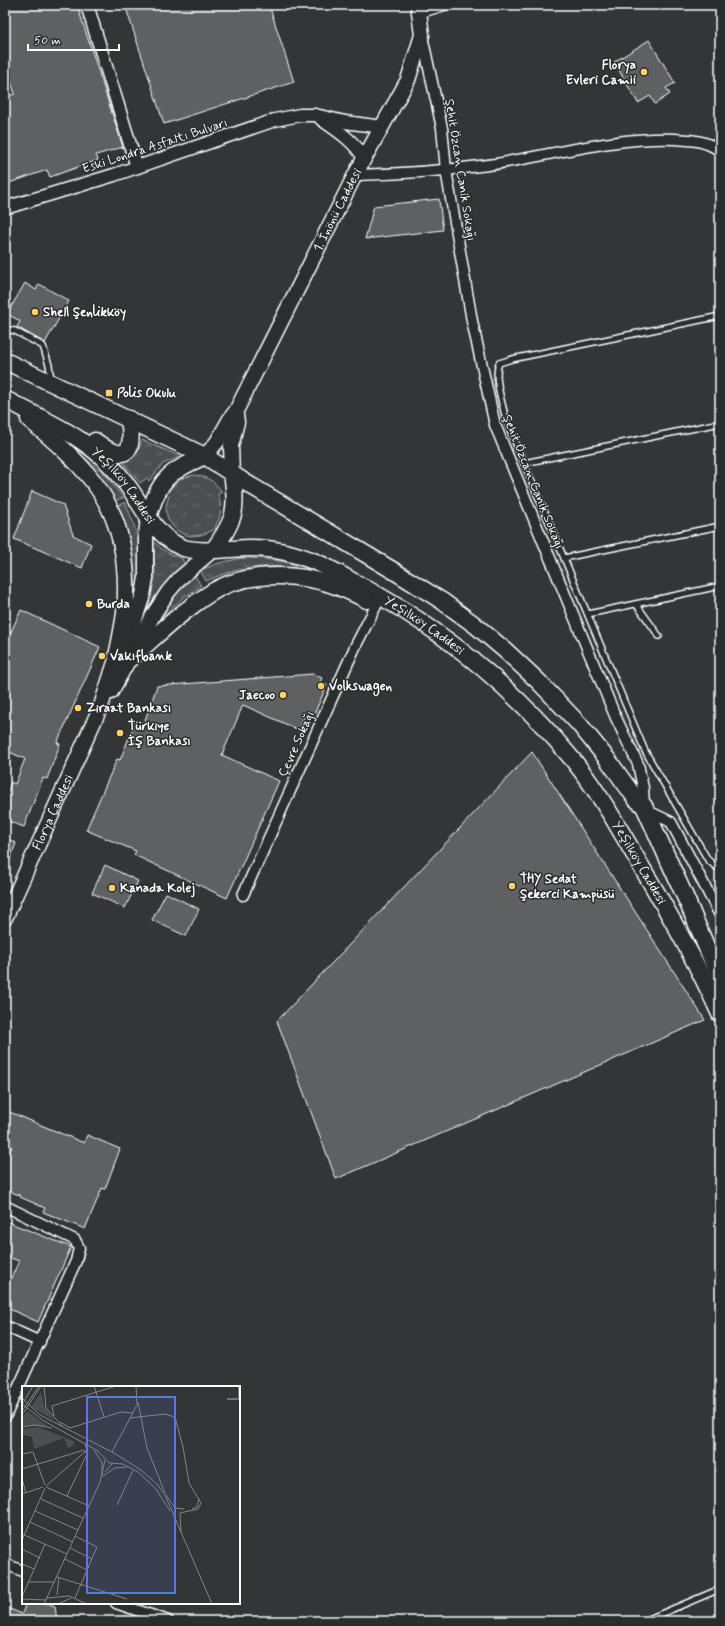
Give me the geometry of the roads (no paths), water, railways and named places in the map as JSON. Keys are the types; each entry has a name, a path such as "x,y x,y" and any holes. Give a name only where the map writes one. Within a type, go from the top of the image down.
{"highway":[{"name":"Yeşilköy Caddesi","path":"5,361 205,456 232,474 394,571 442,601 476,625 538,681 579,724 608,760 636,799 645,808 687,901 720,980"},
{"name":"Yeşilköy Caddesi","path":"8,400 68,433 88,446 117,472 129,486 148,518 169,540 181,546 198,551 254,548 276,550 300,556 332,570 420,619 497,680 542,724 574,761 613,819 689,949 720,1014"},
{"path":"8,400 66,452 84,471 102,495 116,525 124,558 126,580 124,657"},
{"path":"68,433 92,439 111,451 120,453 130,448 132,440 129,420"},
{"path":"148,518 157,491 166,478 185,465 205,456"},
{"path":"214,549 232,520 236,500 232,474"},
{"path":"124,657 162,630 209,593 246,579 284,577 309,579 330,584 377,604 420,619"}],"main road":[{"name":"1. İnönü Caddesi","path":"205,456 217,442 236,411 355,175 408,80 422,35 418,10"},
{"path":"232,474 231,446 237,422 236,411"},
{"name":"Florya Caddesi","path":"124,657 124,644 134,622 143,595 146,578 146,534 148,518"},
{"name":"Florya Caddesi","path":"5,918 9,900 124,657 168,592 180,578 214,549"}],"street":[{"path":"87,5 137,167"},
{"name":"Şehit Özcan Canik Sokağı","path":"422,35 442,128 446,170 472,321 495,425 616,718 638,764 645,808"},
{"name":"Eski Londra Asfaltı Bulvarı","path":"5,208 137,167 275,120 300,115 315,115 345,122 382,127"},
{"path":"315,115 342,133 364,158"},
{"path":"355,175 446,170 489,164 574,148 648,138 702,141 720,151"},
{"name":"Çevre Sokağı","path":"243,895 356,645 377,604"},
{"path":"645,808 671,822 720,915"},
{"path":"5,1206 75,1240 79,1248 76,1260 5,1417"},
{"path":"5,1326 40,1342"},
{"path":"5,1564 22,1571"},
{"path":"119,1604 168,1621"}],"lane":[{"path":"418,10 453,5"},
{"path":"720,316 512,359 500,363 497,368 497,376 506,420 645,751 708,860 720,869"},
{"path":"5,330 16,331 43,346 49,365 52,384"},
{"path":"524,463 720,423"},
{"path":"564,558 720,526"},
{"path":"588,614 720,586"},
{"path":"636,604 659,636"},
{"path":"644,1621 720,1589"}],"place":[{"name":"Florya Evleri Camii","path":"644,72"},
{"name":"Shell Şenlikköy","path":"35,312"},
{"name":"Polis Okulu","path":"109,393"},
{"name":"Burda","path":"89,604"},
{"name":"Vakıfbank","path":"102,656"},
{"name":"Volkswagen","path":"321,686"},
{"name":"Jaecoo","path":"283,695"},
{"name":"Ziraat Bankası","path":"78,708"},
{"name":"Türkiye İş Bankası","path":"120,733"},
{"name":"THY Sedat Şekerci Kampüsü","path":"512,886"},
{"name":"Kanada Kolej","path":"112,888"}]}
